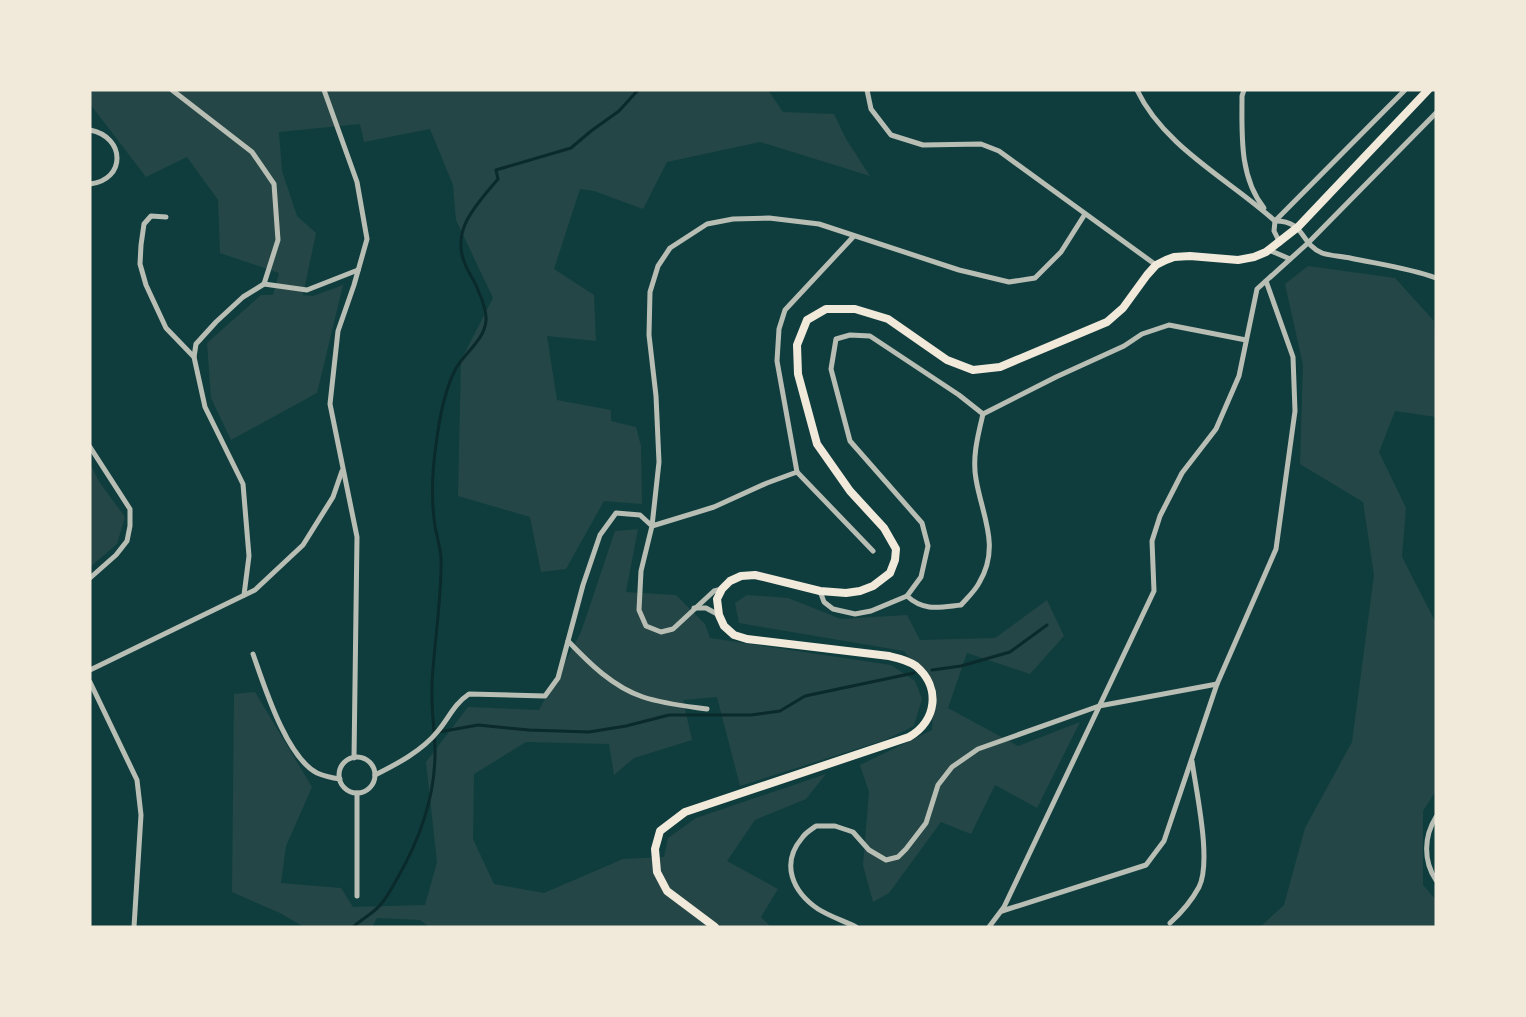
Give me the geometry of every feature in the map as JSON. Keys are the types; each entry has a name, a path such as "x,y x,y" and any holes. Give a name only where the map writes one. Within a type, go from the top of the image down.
{"main road":[{"path":"715,927 667,891 657,872 655,849 660,831 685,812 909,737 918,732 927,720 934,698 931,685 924,675 914,665 902,659 747,639 734,635 724,626 719,615 717,599 722,589 730,581 741,576 755,575 820,591 846,593 873,586 890,573 895,560 896,549 884,528 850,491 817,444 798,374 797,345 807,320 826,309 855,309 888,319 947,360 973,370 1000,367 1107,322 1123,308 1156,265 1174,257 1238,260 1254,257 1269,250 1298,227 1428,90"}],"street":[{"path":"172,90 252,152 274,183 278,240 264,284"},
{"path":"324,90 357,182 367,239 338,331 330,404 357,537 354,758"},
{"path":"867,90 871,109 891,135 923,145 981,144 999,151 1156,265"},
{"path":"1137,90 1159,126 1275,221 1287,221 1298,227 1308,243 1322,253 1436,278"},
{"path":"1244,90 1242,145 1250,184 1275,221"},
{"path":"1278,244 1274,231 1275,221 1405,90"},
{"path":"989,927 1000,911 1154,591 1152,541 1160,516 1182,473 1216,429 1239,376 1257,289 1308,243 1436,113"},
{"path":"90,130 104,134 111,140 116,148 117,158 112,173 101,182 90,184"},
{"path":"722,589 714,591 674,628 661,632 646,626 639,610 641,571 652,526 659,462 656,396 649,335 650,292 658,266 670,248 707,224 733,219 769,218 819,224 959,270 1009,282 1035,278 1061,252 1084,214"},
{"path":"166,217 151,216 144,224 140,264 146,285 166,328 194,357"},
{"path":"854,236 785,310 779,329 777,361 797,472 873,551"},
{"path":"1269,250 1290,259"},
{"path":"244,595 249,556 243,484 205,407 194,357 196,344 243,297 264,284 306,290 358,270"},
{"path":"1000,911 1146,866 1164,842 1217,684 1276,549 1295,411 1293,357 1266,281"},
{"path":"907,596 915,603 930,609 961,605 980,583 991,552 986,519 975,477 975,444 983,414 1124,346 1142,334 1169,325 1246,340"},
{"path":"820,591 824,602 833,609 855,614 871,611 907,596 921,577 928,546 922,523 850,441 831,369 836,339 849,335 870,336 959,395 983,414"},
{"path":"90,447 130,509 130,526 127,541 116,555 90,578"},
{"path":"90,670 255,590 303,545 333,497 343,470"},
{"path":"652,526 714,507 797,472"},
{"path":"375,775 366,760 354,758 342,765 340,779 346,789 357,793 370,788 375,775 404,760 438,732 458,701 469,694 545,696 558,678 583,585 600,535 616,513 640,515 652,526"},
{"path":"694,608 706,608 719,615"},
{"path":"568,641 609,679 640,696 707,709"},
{"path":"253,654 271,704 294,750 316,773 340,779"},
{"path":"90,682 137,780 141,815 134,927"},
{"path":"856,927 818,909 800,893 790,876 791,857 801,838 816,826 836,826 853,832 869,850 886,860 898,857 926,823 938,785 952,767 978,749 1099,706 1217,684"},
{"path":"1170,923 1181,912 1200,885 1204,861 1203,837 1191,760"},
{"path":"357,793 357,896"},
{"path":"1436,817 1426,847 1430,871 1436,880"}],"shaded area":[{"path":"90,90 768,90 783,112 834,114 846,139 870,176 760,142 667,162 643,209 594,191 580,189 554,269 594,295 596,341 547,336 557,400 611,410 611,421 636,427 641,446 642,504 604,501 566,569 541,572 530,517 458,496 461,360 493,298 456,220 453,185 430,129 364,142 360,124 279,132 282,171 297,216 316,233 303,295 313,296 343,285 317,393 231,440 211,398 207,343 261,295 273,295 279,273 220,253 218,200 187,157 146,177 90,104"},
{"path":"1308,266 1395,278 1434,321 1436,417 1395,411 1379,452 1406,508 1402,557 1436,623 1436,791 1423,811 1423,885 1436,900 1436,927 1260,927 1284,905 1305,828 1352,742 1374,575 1363,502 1300,464 1303,365 1285,284"},
{"path":"90,464 100,483 125,517 117,544 90,567"},
{"path":"638,529 626,592 676,595 705,624 710,638 891,665 915,681 922,699 914,726 885,740 740,786 717,697 683,700 692,740 634,758 614,775 609,744 526,742 474,774 473,839 494,884 544,893 623,859 664,857 668,838 696,818 826,774 806,799 755,820 727,861 778,889 761,917 771,927 429,927 420,920 377,918 372,927 304,927 280,913 232,892 234,694 255,692 312,787 286,846 281,883 341,888 353,907 425,905 437,862 426,762 468,707 539,710 581,632 615,531"},
{"path":"747,595 788,598 841,619 907,615 920,640 995,638 1047,600 1064,636 1030,674 967,653 948,708 1018,746 1080,722 1037,808 995,785 971,834 941,822 889,893 873,902 863,865 869,792 860,765 932,730 934,691 904,651 739,623 735,603"}],"waterway":[{"path":"353,927 378,907 394,884 414,847 430,799 433,782 435,748 432,684 441,573 441,557 433,506 435,455 443,406 451,379 459,364 482,335 486,321 483,301 467,269 462,253 463,230 474,208 498,179 496,170 571,148 619,111 638,90"},
{"path":"932,670 961,666 1010,652 1047,625"},
{"path":"439,732 478,725 589,732 626,726 669,715 751,715 780,711 805,696 914,673"}]}
